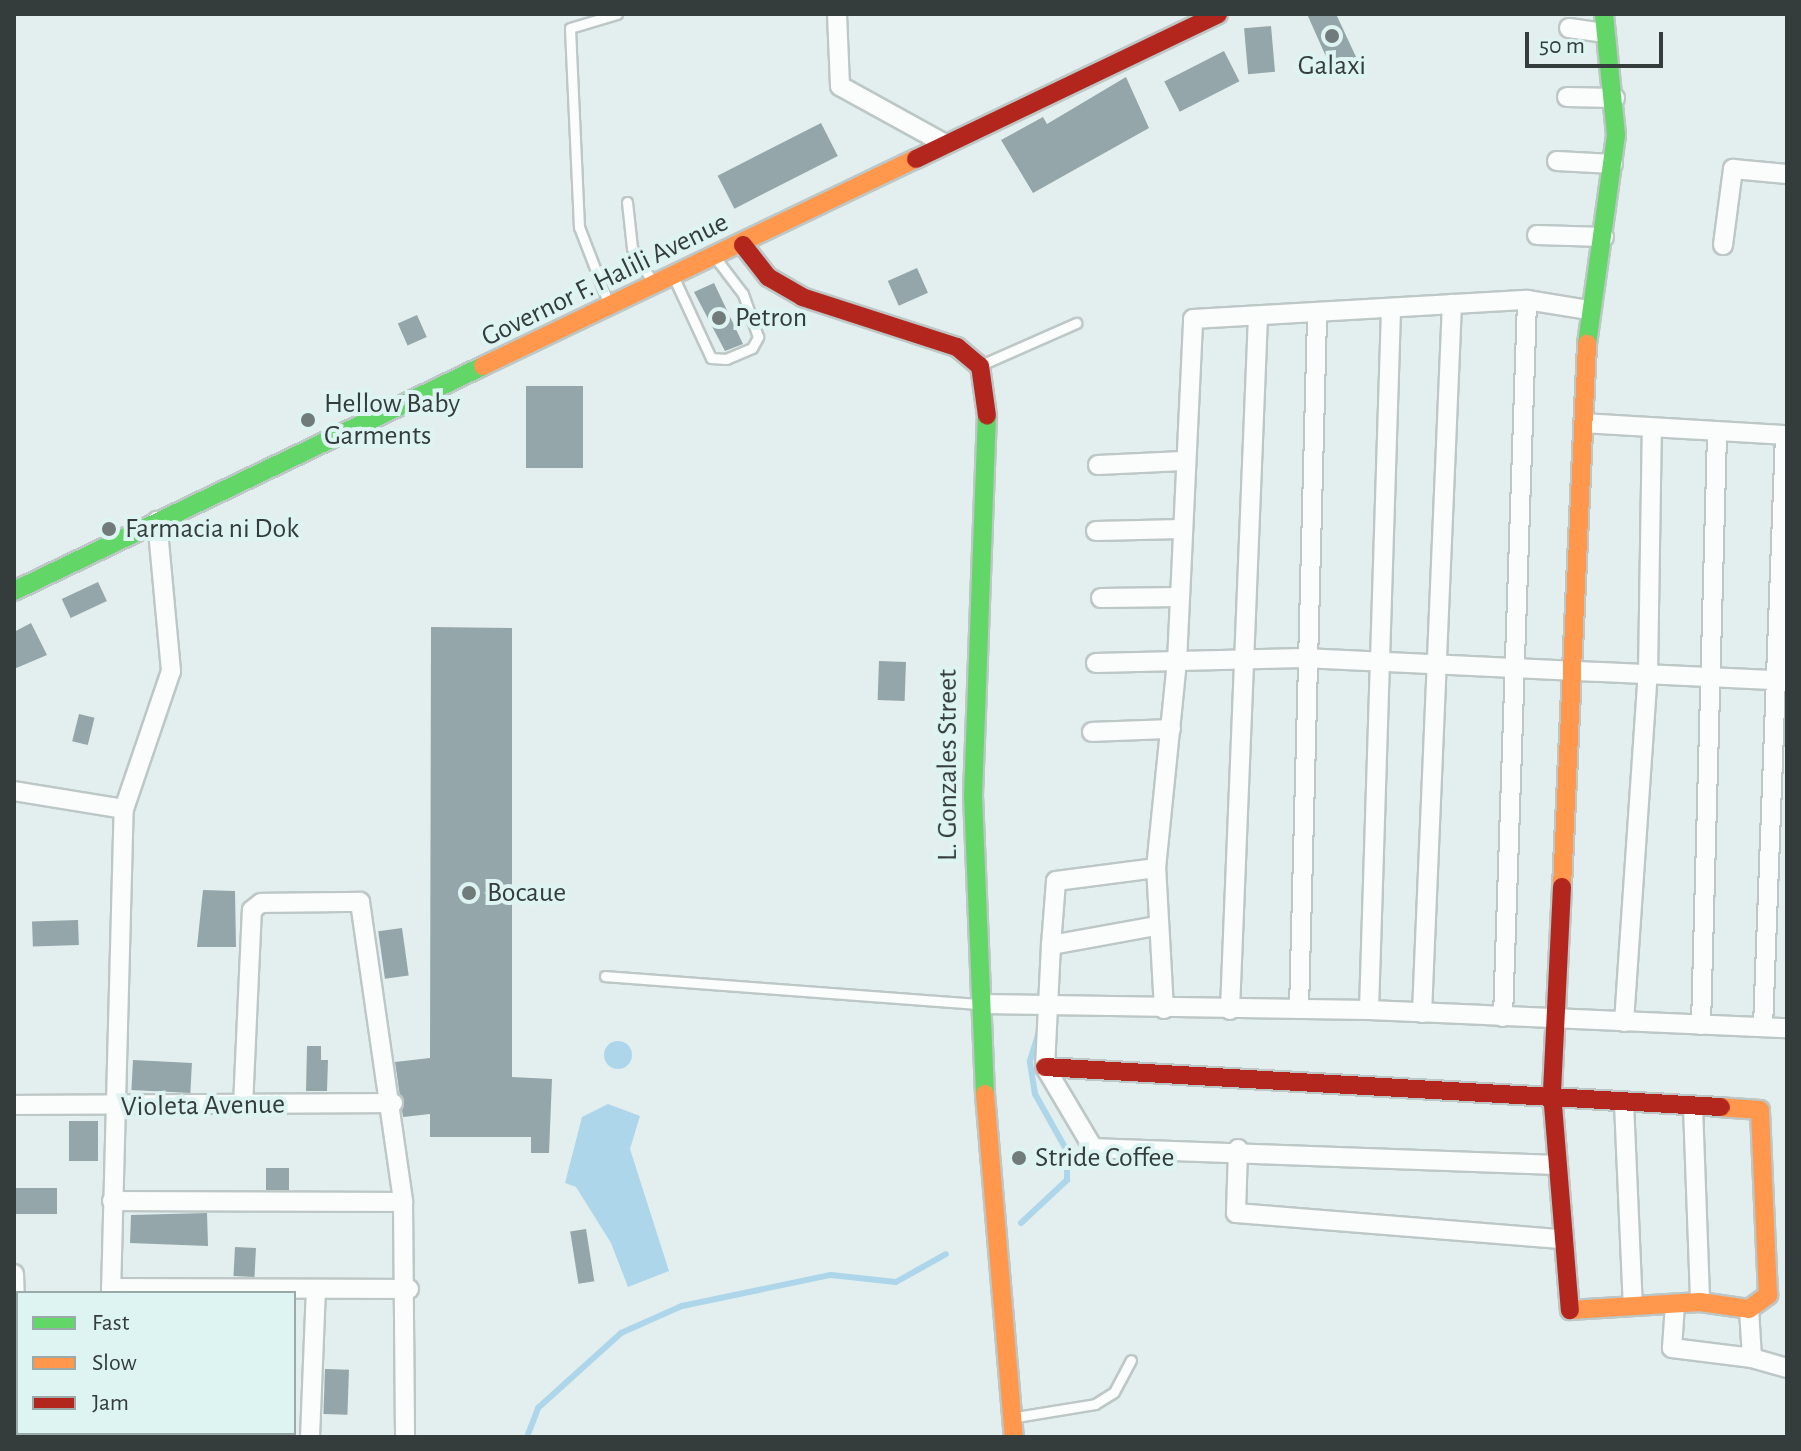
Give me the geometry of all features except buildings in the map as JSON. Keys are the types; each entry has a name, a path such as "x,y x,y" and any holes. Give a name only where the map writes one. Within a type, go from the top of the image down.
{"street":[{"path":"837,14 840,86 945,144"},
{"name":"Governor F. Halili Avenue","path":"14,591 656,287 1218,14"},
{"path":"1045,1067 1552,1093 1624,1103 1760,1110 1768,1295 1749,1309 1700,1302 1566,1310 1552,1093 1558,1023 1589,310 1604,237 1613,164 1615,98 1605,23 1569,28"},
{"path":"1567,97 1615,98"},
{"path":"1557,161 1613,164"},
{"path":"1723,245 1733,169 1787,174"},
{"path":"1537,235 1604,237"},
{"path":"743,245 777,285 922,330 980,366"},
{"path":"1164,1009 1156,926 1156,868 1177,662 1183,461 1193,319 1317,316 1527,300 1589,310"},
{"path":"1503,1017 1527,300"},
{"path":"1422,1013 1452,304"},
{"path":"1369,1010 1391,310"},
{"path":"1299,1009 1303,658 1317,316"},
{"path":"1230,1010 1248,660 1258,317"},
{"name":"L. Gonzales Street","path":"980,366 991,412 973,795 983,1004 1014,1437"},
{"path":"1583,423 1786,435 1781,681 1763,1027"},
{"path":"1624,1022 1648,674 1652,429"},
{"path":"1701,1025 1717,433"},
{"path":"1098,465 1183,461"},
{"path":"157,521 171,671 124,809 112,1107 111,1291 409,1289"},
{"path":"1096,531 1182,529"},
{"path":"1101,598 1180,597"},
{"path":"1096,663 1303,658 1781,681"},
{"path":"1092,732 1171,729"},
{"path":"14,791 124,809"},
{"path":"1156,868 1056,881 1045,1067 1093,1148 1238,1149 1555,1165"},
{"path":"243,1106 252,910 261,903 353,900 365,906 393,1103 403,1202 409,1289 405,1437"},
{"path":"1051,945 1156,926"},
{"path":"983,1004 1369,1010 1558,1023 1624,1022 1787,1028"},
{"name":"Violeta Avenue","path":"14,1105 112,1107 393,1103"},
{"path":"1624,1103 1633,1306"},
{"path":"1693,1107 1700,1302"},
{"path":"1238,1149 1236,1213 1561,1239"},
{"path":"112,1201 403,1202"},
{"path":"14,1274 16,1330"},
{"path":"310,1437 316,1290"},
{"path":"1675,1304 1672,1348 1752,1358 1787,1368"},
{"path":"1749,1309 1752,1358"},
{"path":"18,1435 111,1436"}],"lane":[{"path":"610,308 579,227 570,28 617,14"},
{"path":"627,202 632,248 656,287"},
{"path":"674,278 711,358 752,348 758,337 743,294 716,258"},
{"path":"980,366 1076,323"},
{"path":"605,976 983,1004"},
{"path":"1012,1417 1095,1404 1114,1392 1131,1360"}],"water":[{"path":"618,1041 628,1045 632,1055 628,1065 618,1069 608,1065 604,1055 608,1045"},
{"path":"608,1104 640,1116 630,1149 669,1271 628,1287 611,1243 576,1187 565,1183 582,1117"}],"waterway":[{"path":"1021,1223 1067,1180 1067,1151 1035,1094 1030,1061 1040,1028"},
{"path":"527,1437 538,1408 621,1333 682,1306 831,1275 896,1282 946,1254"}],"traffic: fast":[{"path":"1587,344 1616,135 1604,14"},
{"path":"14,591 483,366"},
{"path":"985,1094 973,795 987,416"}],"traffic: slow":[{"path":"483,366 916,159"},
{"path":"1562,887 1587,344"},
{"path":"985,1094 1014,1437"},
{"path":"1570,1310 1700,1302 1749,1309 1768,1295 1760,1110 1721,1107"}],"traffic: jam":[{"path":"916,159 1218,14"},
{"path":"743,245 768,277 802,297 957,347 980,366 987,416"},
{"path":"1562,887 1552,1093 1570,1310"},
{"path":"1045,1067 1721,1107"}],"place":[{"name":"Galaxi","path":"1332,36"},
{"name":"Petron","path":"719,318"},
{"name":"Hellow Baby Garments","path":"308,420"},
{"name":"Farmacia ni Dok","path":"109,529"},
{"name":"Bocaue","path":"469,893"},
{"name":"Stride Coffee","path":"1019,1158"}]}
